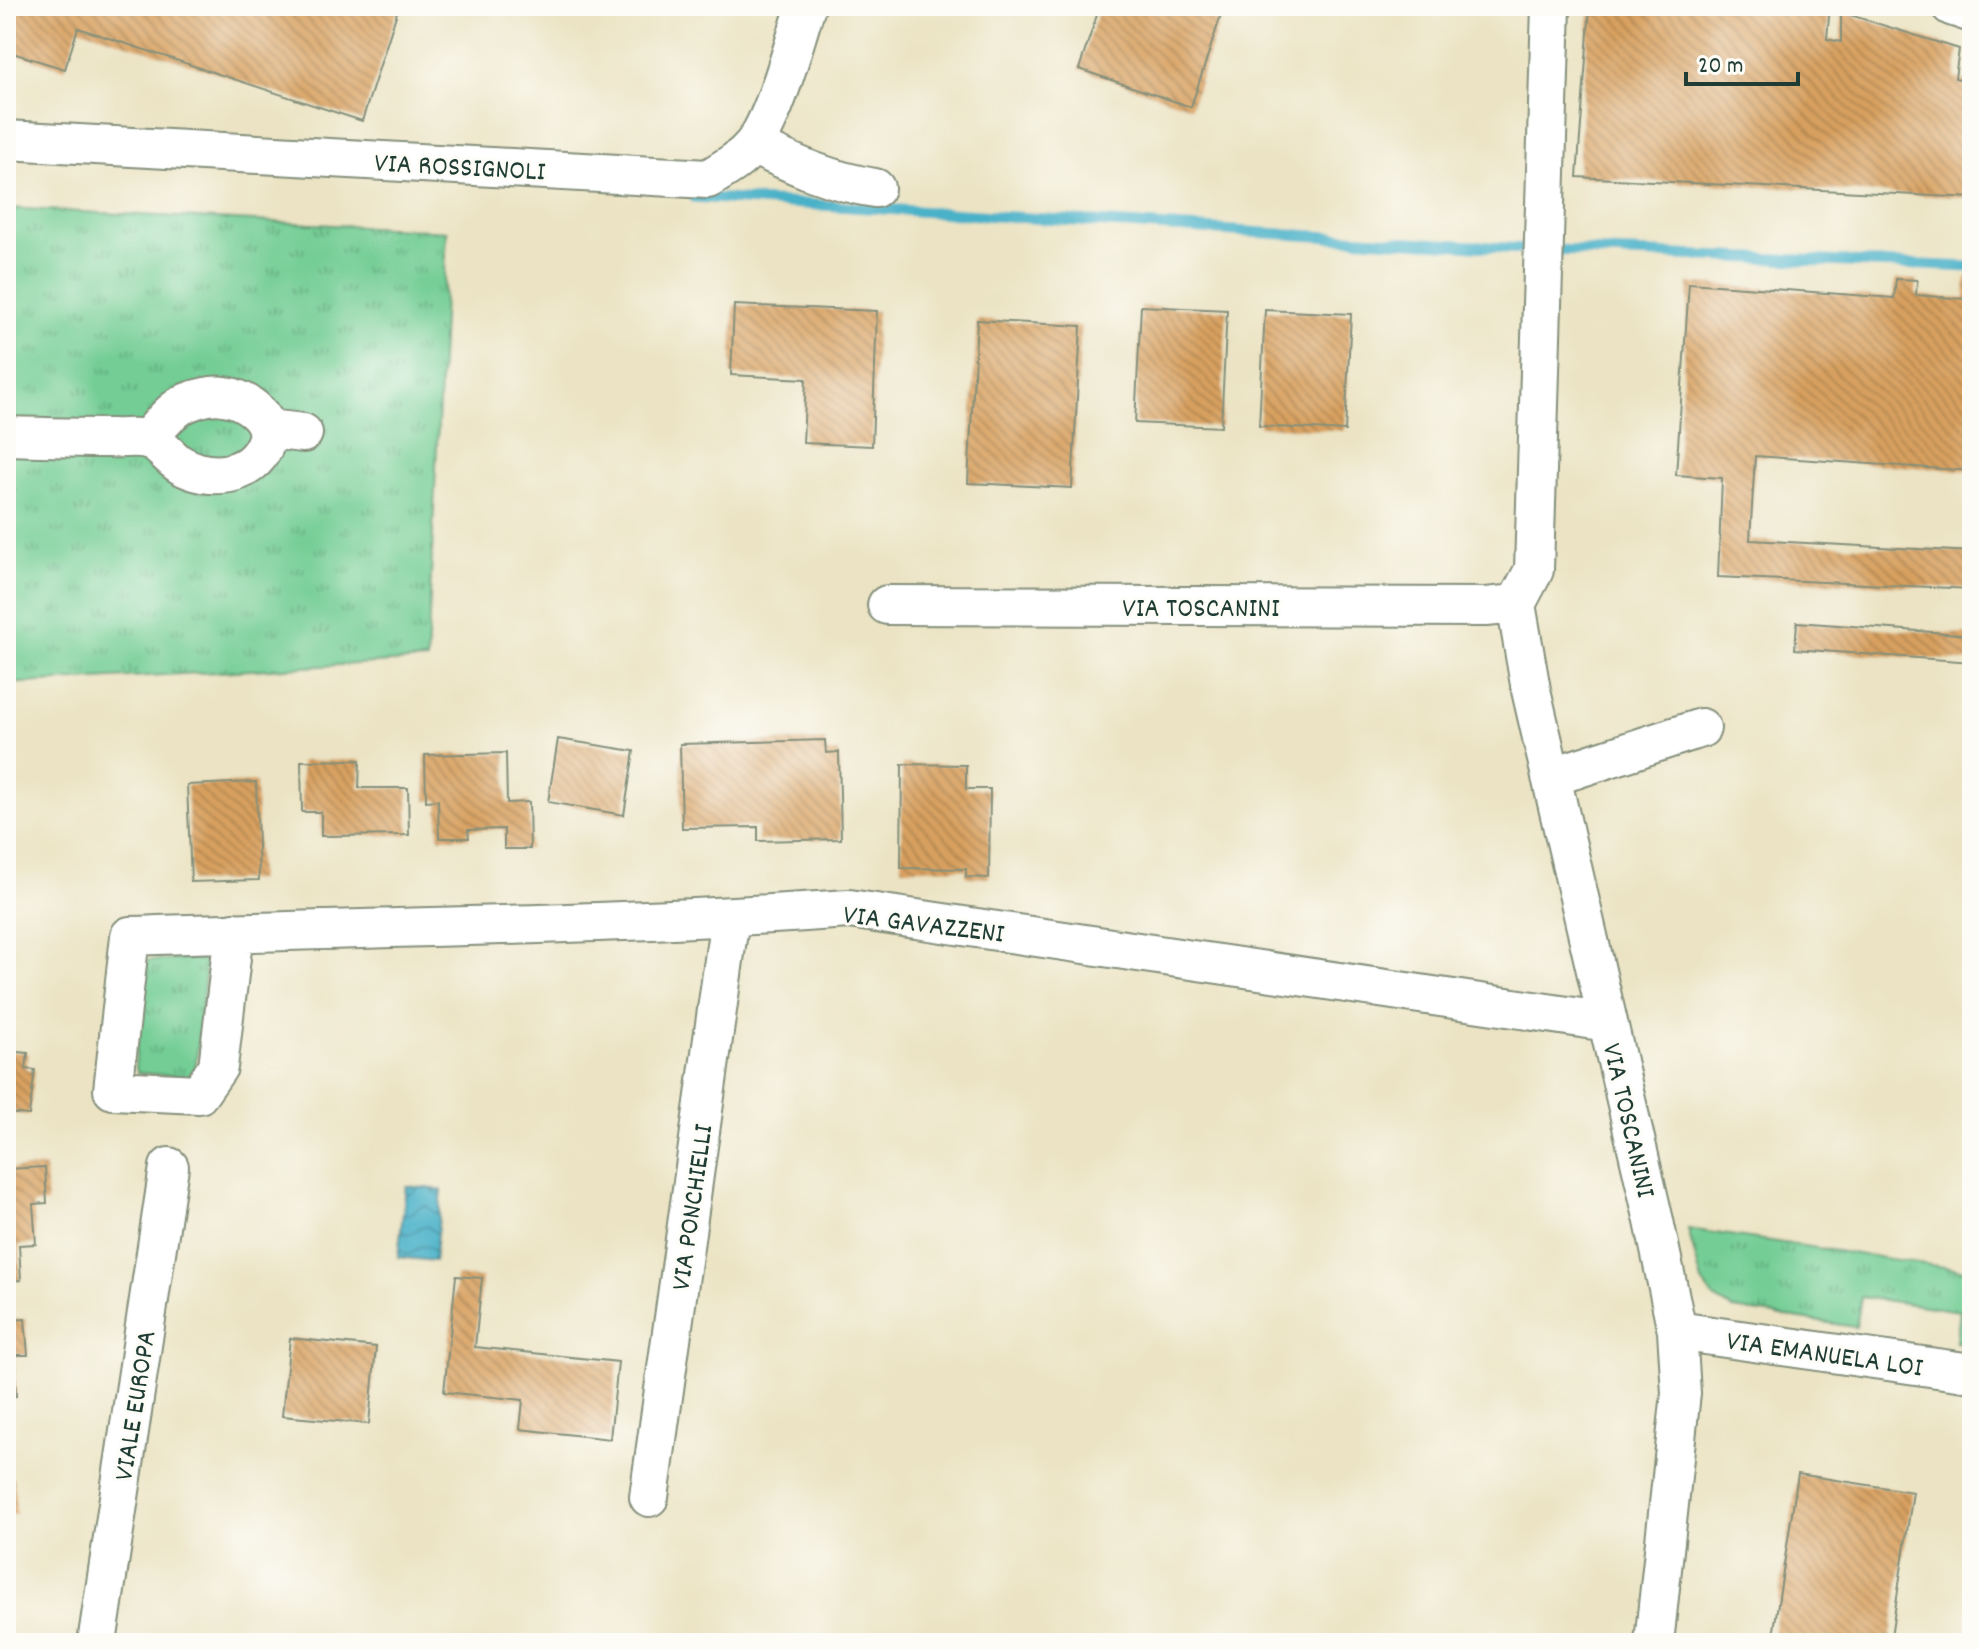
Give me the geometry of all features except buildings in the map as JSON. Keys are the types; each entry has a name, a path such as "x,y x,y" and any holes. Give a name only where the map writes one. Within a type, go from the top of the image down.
{"street":[{"name":"VIA ROSSIGNOLI","path":"6,140 708,179 733,164 753,145 767,120 806,6"},
{"path":"1516,604 1534,570 1551,6"},
{"path":"1951,6 1972,13"},
{"path":"753,145 804,170 839,182 875,188"},
{"path":"6,436 148,439 181,465 205,473 225,474 242,471 254,461 266,443 285,431 238,398 222,395 187,402 167,417 148,439"},
{"name":"VIA TOSCANINI","path":"887,605 1486,607 1516,604 1531,690 1677,1331 1681,1393 1654,1643"},
{"path":"1551,777 1701,728"},
{"name":"VIA GAVAZZENI","path":"234,932 218,1067 199,1094 113,1090 130,936 234,932 730,917 849,909 1608,1022"},
{"name":"VIA PONCHIELLI","path":"649,1497 730,917"},
{"name":"VIALE EUROPA","path":"97,1643 169,1167"},
{"name":"VIA EMANUELA LOI","path":"1677,1331 1972,1373"}],"green space":[{"path":"6,208 447,231 427,660 6,684"},
{"path":"202,959 206,966 195,1072 188,1077 138,1073 135,1066 145,965 149,960"},
{"path":"1688,1229 1972,1271 1972,1296 1965,1343 1956,1342 1960,1311 1861,1297 1856,1327 1733,1309 1714,1298 1702,1282"}],"water":[{"path":"406,1186 442,1190 434,1261 398,1257"}],"waterway":[{"path":"694,197 1506,248 1972,267"}]}
